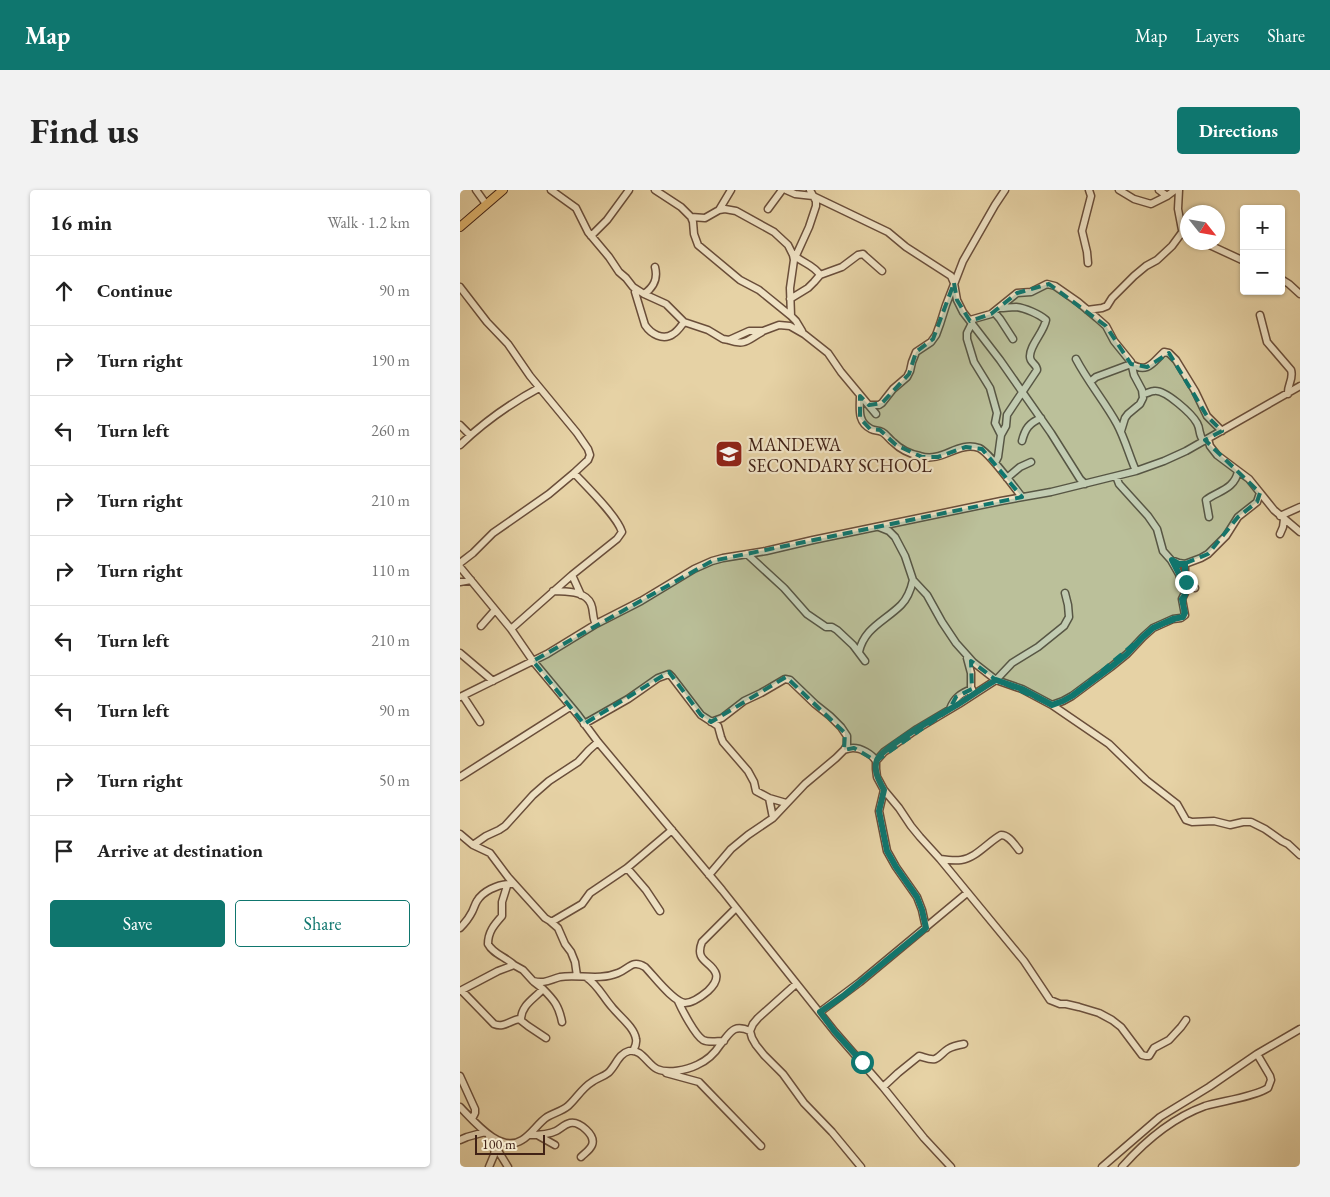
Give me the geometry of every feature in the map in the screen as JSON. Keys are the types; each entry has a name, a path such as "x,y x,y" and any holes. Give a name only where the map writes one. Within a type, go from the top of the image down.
{"main road":[{"path":"460,227 484,201 503,190"}],"street":[{"path":"476,190 484,201"},
{"path":"480,190 484,201"},
{"path":"551,190 576,208 591,236 633,287 666,304 684,322 708,330 726,340 749,331 763,331 779,325 790,326 804,334 828,353 876,414"},
{"path":"591,236 607,220 629,190"},
{"path":"655,190 681,207 691,217 698,245 740,280 759,290 796,320 804,334"},
{"path":"719,210 731,190"},
{"path":"768,209 782,190"},
{"path":"786,190 795,194 812,193 888,232 906,247 949,274 954,283 959,306 1000,360 1085,484"},
{"path":"869,405 879,405 885,401 893,389 909,374 916,352 933,339 963,261 1005,190"},
{"path":"1088,263 1082,232 1091,196 1089,190"},
{"path":"1119,190 1134,199 1151,204 1177,190 1180,216"},
{"path":"1159,190 1167,196"},
{"path":"791,316 790,288 794,258 809,227 816,206 812,193"},
{"path":"691,217 704,218 719,210 736,211 774,232 786,242 794,258 812,266 820,275"},
{"path":"1087,310 1106,306 1134,276 1157,260 1180,238"},
{"path":"1220,250 1240,259"},
{"path":"790,299 808,288 820,275 842,266 860,254 882,271"},
{"path":"644,294 650,290 655,282 655,267"},
{"path":"1285,282 1300,294"},
{"path":"1001,434 995,423 997,413 990,388 974,362 967,333 971,322 994,312 1017,293 1031,292 1049,284 1060,289 1106,326 1114,341 1131,364 1143,398 1140,404 1125,418 1121,432"},
{"path":"460,287 487,322 508,344 539,388 569,423 588,449 590,455 588,460 574,473 543,498 493,533 460,563"},
{"path":"635,292 645,325 656,335 667,337 672,335 684,322"},
{"path":"995,463 998,457 1001,434 1006,426 1007,415 1037,370 1037,367 1031,361 1030,354 1044,328 1046,320 1015,307 1000,308"},
{"path":"994,312 1013,339"},
{"path":"1260,315 1267,342 1292,370 1287,389 1288,394"},
{"path":"1090,382 1131,364 1139,368 1147,367 1155,362 1164,352 1169,353 1176,360 1195,391 1206,416 1222,431"},
{"path":"1076,359 1103,399 1121,432 1136,470"},
{"path":"480,722 462,697 533,662 596,624 641,601 703,565 723,558 766,551 1116,476 1170,459 1300,386"},
{"path":"460,445 509,406 539,388"},
{"path":"1143,394 1156,391 1175,400 1198,424 1201,437 1206,440 1217,455 1249,479 1271,507 1300,532"},
{"path":"860,396 860,418 870,429 882,432 896,445 922,457 938,457 953,450 966,447 978,448 985,452 995,463 1022,497"},
{"path":"1022,441 1027,427 1040,418"},
{"path":"460,425 470,436"},
{"path":"1007,478 1020,467 1031,462"},
{"path":"1209,517 1206,500 1232,484 1238,471"},
{"path":"511,629 553,591 617,539 622,532 606,508 574,473"},
{"path":"1116,476 1119,484 1153,522 1163,551 1179,564 1185,564 1208,554 1226,536 1238,516 1257,502 1260,493"},
{"path":"1282,517 1300,507"},
{"path":"1280,534 1283,527 1282,517"},
{"path":"878,527 889,531 895,537 905,556 913,580 926,595 946,628 966,654 979,667 996,680 1016,687 1052,705 1114,748 1146,780 1177,804 1186,820 1192,822 1214,821 1230,825 1246,821 1251,822 1261,826 1288,844 1300,855"},
{"path":"747,554 784,588 807,614 826,627 832,627 837,630 859,652 865,661"},
{"path":"1052,705 1072,696 1111,667 1153,628 1184,616 1182,599 1185,595 1179,574 1172,560"},
{"path":"1185,564 1185,580 1195,588"},
{"path":"460,568 511,629 533,662 760,936 835,1032 884,1087 924,1138 951,1167"},
{"path":"572,575 581,595"},
{"path":"460,582 471,580"},
{"path":"859,652 860,645 866,634 901,605 913,580"},
{"path":"553,591 581,595 590,602 593,619 596,624"},
{"path":"1065,593 1069,617 1064,626 1038,646 1012,662 996,680 972,692 949,710 917,728 884,752 876,760 878,777 884,790 900,808 920,837 1024,961 1050,1000 1106,1016 1120,1027 1142,1055 1146,1056 1150,1056 1154,1048 1169,1040 1186,1020"},
{"path":"481,626 495,610"},
{"path":"460,653 493,681"},
{"path":"966,654 971,673 972,692"},
{"path":"584,724 628,699 658,678 669,674 701,715 718,726 723,742 748,771 756,791 768,798 786,804"},
{"path":"709,874 731,849 773,818 805,784 836,758 844,750 848,740 845,733 830,716 788,679 782,680 769,689 744,701 726,715 711,722"},
{"path":"460,777 570,706"},
{"path":"473,845 480,839 506,826 533,795 549,781 578,762 598,742"},
{"path":"844,750 854,748 874,757 876,760"},
{"path":"884,790 879,811 887,851 893,863 917,897 926,928"},
{"path":"768,798 773,818"},
{"path":"550,921 582,904 590,893 627,868 672,830"},
{"path":"940,859 964,860 1001,835 1009,838 1019,850"},
{"path":"462,836 480,839"},
{"path":"462,836 473,845 490,853 511,884 558,928 575,962 577,976"},
{"path":"627,868 646,890 660,911"},
{"path":"460,928 470,915 477,899 492,887 511,884"},
{"path":"511,884 502,902 502,916 493,926 488,944 494,952 523,970 557,1004 562,1022"},
{"path":"820,1012 843,996 967,893"},
{"path":"678,1001 691,1002 712,987 716,979 716,973 703,959 700,953 700,946 736,908"},
{"path":"534,981 546,982 560,977 612,975 636,963 641,964 678,1001 690,1023 702,1039 724,1041"},
{"path":"514,965 498,971 461,991 494,1024 504,1026 516,1019 521,1020"},
{"path":"586,977 598,988 611,1007 634,1033 636,1044 633,1051"},
{"path":"796,984 753,1024 750,1031 752,1038 764,1055 783,1074 804,1103 824,1123 856,1164 862,1167"},
{"path":"542,989 524,1006 521,1020 546,1038"},
{"path":"663,1072 684,1069 700,1064 713,1054 733,1029 740,1028 750,1031"},
{"path":"1102,1167 1160,1117 1257,1054 1300,1029"},
{"path":"884,1087 919,1056 929,1059 938,1058 951,1048 964,1044"},
{"path":"460,1107 487,1133 503,1142 517,1143 533,1133 546,1117 566,1108 592,1082 609,1072 624,1054 633,1051 654,1068 699,1082 762,1146"},
{"path":"1122,1167 1135,1153 1171,1122 1205,1106 1268,1088 1271,1080 1270,1076 1257,1054"},
{"path":"460,1076 475,1109 472,1119"},
{"path":"566,1108 567,1124"},
{"path":"533,1133 546,1130 555,1132 567,1124 575,1123 591,1136 592,1140 591,1146 581,1157"},
{"path":"460,1140 487,1133"},
{"path":"487,1133 508,1167"},
{"path":"533,1133 555,1145"},
{"path":"489,1167 495,1146"}],"highlighted area":[{"path":"954,283 957,300 970,321 991,314 1017,293 1049,284 1106,326 1131,364 1147,367 1169,353 1207,416 1222,431 1205,440 1260,493 1257,502 1238,517 1208,554 1176,567 1185,593 1183,617 1153,628 1072,696 1052,705 996,680 971,661 972,689 956,697 949,710 876,761 854,748 844,750 845,733 786,677 711,722 701,715 669,672 584,724 533,661 712,561 1022,497 982,449 966,447 938,457 922,457 896,445 880,430 870,429 860,418 860,396 869,405 882,403 909,374 916,352 933,339"}],"place":[{"name":"MANDEWA SECONDARY SCHOOL","path":"729,454"}],"route":[{"path":"862,1062 820,1012 843,996 926,928 920,903 890,858 884,843 879,817 884,790 878,777 876,760 917,728 996,680 1022,689 1052,705 1067,699 1118,661 1153,628 1184,616 1182,599 1185,595 1182,581 1172,560 1179,564 1185,564 1186,582"}]}
